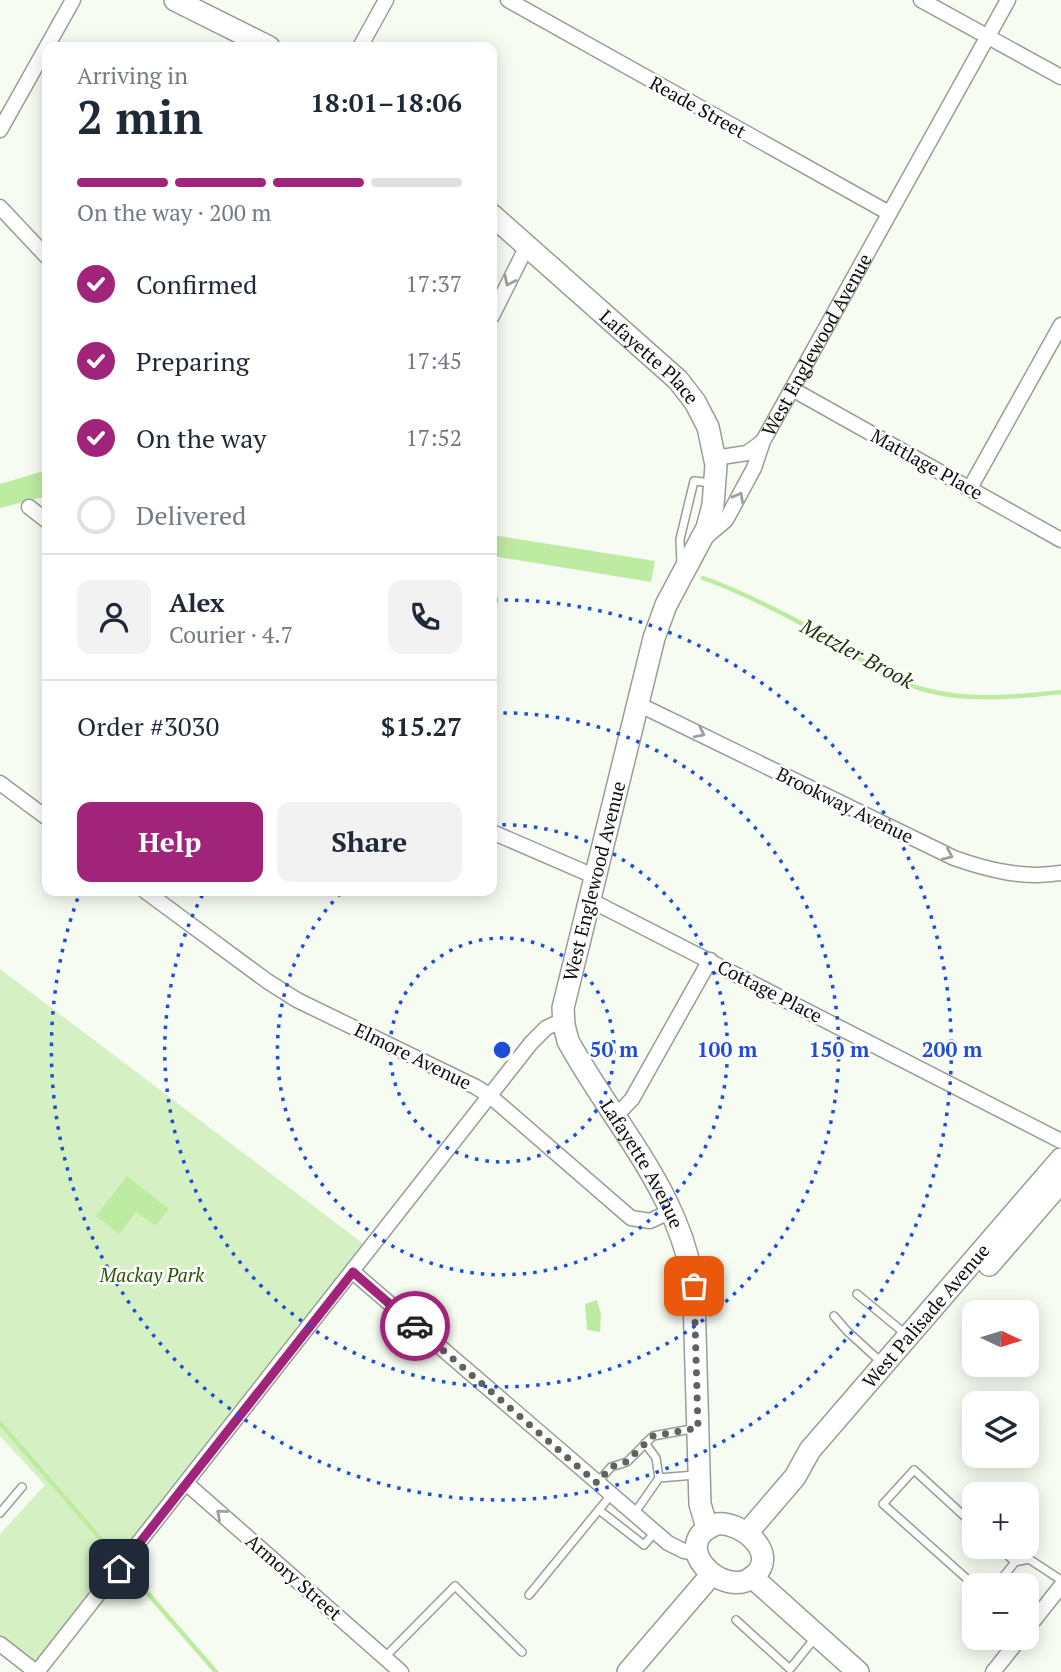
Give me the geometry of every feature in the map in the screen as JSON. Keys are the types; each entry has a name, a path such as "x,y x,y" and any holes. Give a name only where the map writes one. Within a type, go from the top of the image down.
{"street":[{"path":"49,42 73,0"},
{"path":"363,42 386,0"},
{"name":"Reade Street","path":"508,0 889,213"},
{"path":"921,0 1061,78"},
{"name":"West Englewood Avenue","path":"563,1020 565,995 658,627 681,575 699,543 726,520 754,468 763,441 1008,0"},
{"path":"181,1 252,42"},
{"path":"0,130 42,55"},
{"path":"0,207 42,252"},
{"name":"Lafayette Place","path":"497,219 685,388 708,427 715,458 716,483 709,520 699,543"},
{"path":"497,306 527,246"},
{"path":"970,488 1061,325"},
{"name":"Mattlage Place","path":"792,389 1061,540"},
{"path":"715,458 747,453 763,441"},
{"path":"29,507 42,517"},
{"name":"Brookway Avenue","path":"638,704 954,858 1004,873 1061,873"},
{"path":"0,783 42,814"},
{"path":"497,834 596,877"},
{"name":"Elmore Avenue","path":"152,896 277,988 490,1096 631,1218 650,1221 671,1211"},
{"name":"Cottage Place","path":"590,900 1061,1140"},
{"path":"615,1117 632,1099 710,960"},
{"path":"0,1644 36,1672 538,1035 550,1025 563,1020"},
{"name":"Lafayette Avenue","path":"563,1020 568,1041 671,1211 687,1253 692,1275 701,1511 707,1528"},
{"name":"West Palisade Avenue","path":"747,1533 795,1477 822,1457 899,1352 1061,1159"},
{"name":"West Palisade Avenue","path":"899,1352 1061,1182"},
{"path":"353,1272 655,1532 675,1548 697,1553"},
{"name":"Armory Street","path":"186,1483 401,1672"},
{"path":"727,1524 747,1533 758,1545 761,1555 760,1569 752,1577 744,1581 729,1581 712,1574 702,1565 697,1553 699,1538 707,1528 727,1524"},
{"path":"628,1672 712,1574"},
{"path":"752,1577 858,1672"},
{"path":"1039,1614 1061,1586"},
{"path":"993,1672 1010,1650"}],"lane":[{"path":"681,575 680,539 694,481 716,483"},
{"path":"857,1294 899,1352"},
{"path":"834,1316 847,1331 899,1352"},
{"path":"597,1483 611,1467 626,1462 653,1436 698,1428"},
{"path":"634,1514 659,1478 656,1458 645,1443"},
{"path":"962,1514 914,1470 883,1504 962,1574"},
{"path":"659,1478 699,1475"},
{"path":"0,1513 22,1487"},
{"path":"529,1595 611,1495"},
{"path":"599,1510 644,1545 655,1532"},
{"path":"1012,1559 1015,1562"},
{"path":"1006,1573 1015,1562 1029,1559 1061,1580"},
{"path":"384,1657 455,1586 522,1652"},
{"path":"736,1620 788,1670 817,1635"}],"green space":[{"name":"Mackay Park","path":"0,969 369,1248 29,1671 0,1647 0,1534 45,1485 0,1436"}],"shaded area":[{"path":"42,471 42,497 0,508 0,484"},
{"path":"497,536 655,561 651,582 497,557"},
{"path":"127,1176 169,1209 155,1226 136,1212 119,1234 96,1216"},
{"path":"597,1300 601,1315 600,1332 587,1330 585,1304"}],"waterway":[{"name":"Metzler Brook","path":"703,578 771,607 878,670 922,689 974,697 1061,692"},
{"path":"0,1423 216,1672"}],"way so far":[{"path":"415,1326 597,1483 611,1467 626,1462 653,1436 698,1428 694,1286"}],"route":[{"path":"119,1569 353,1272 415,1326"}]}
